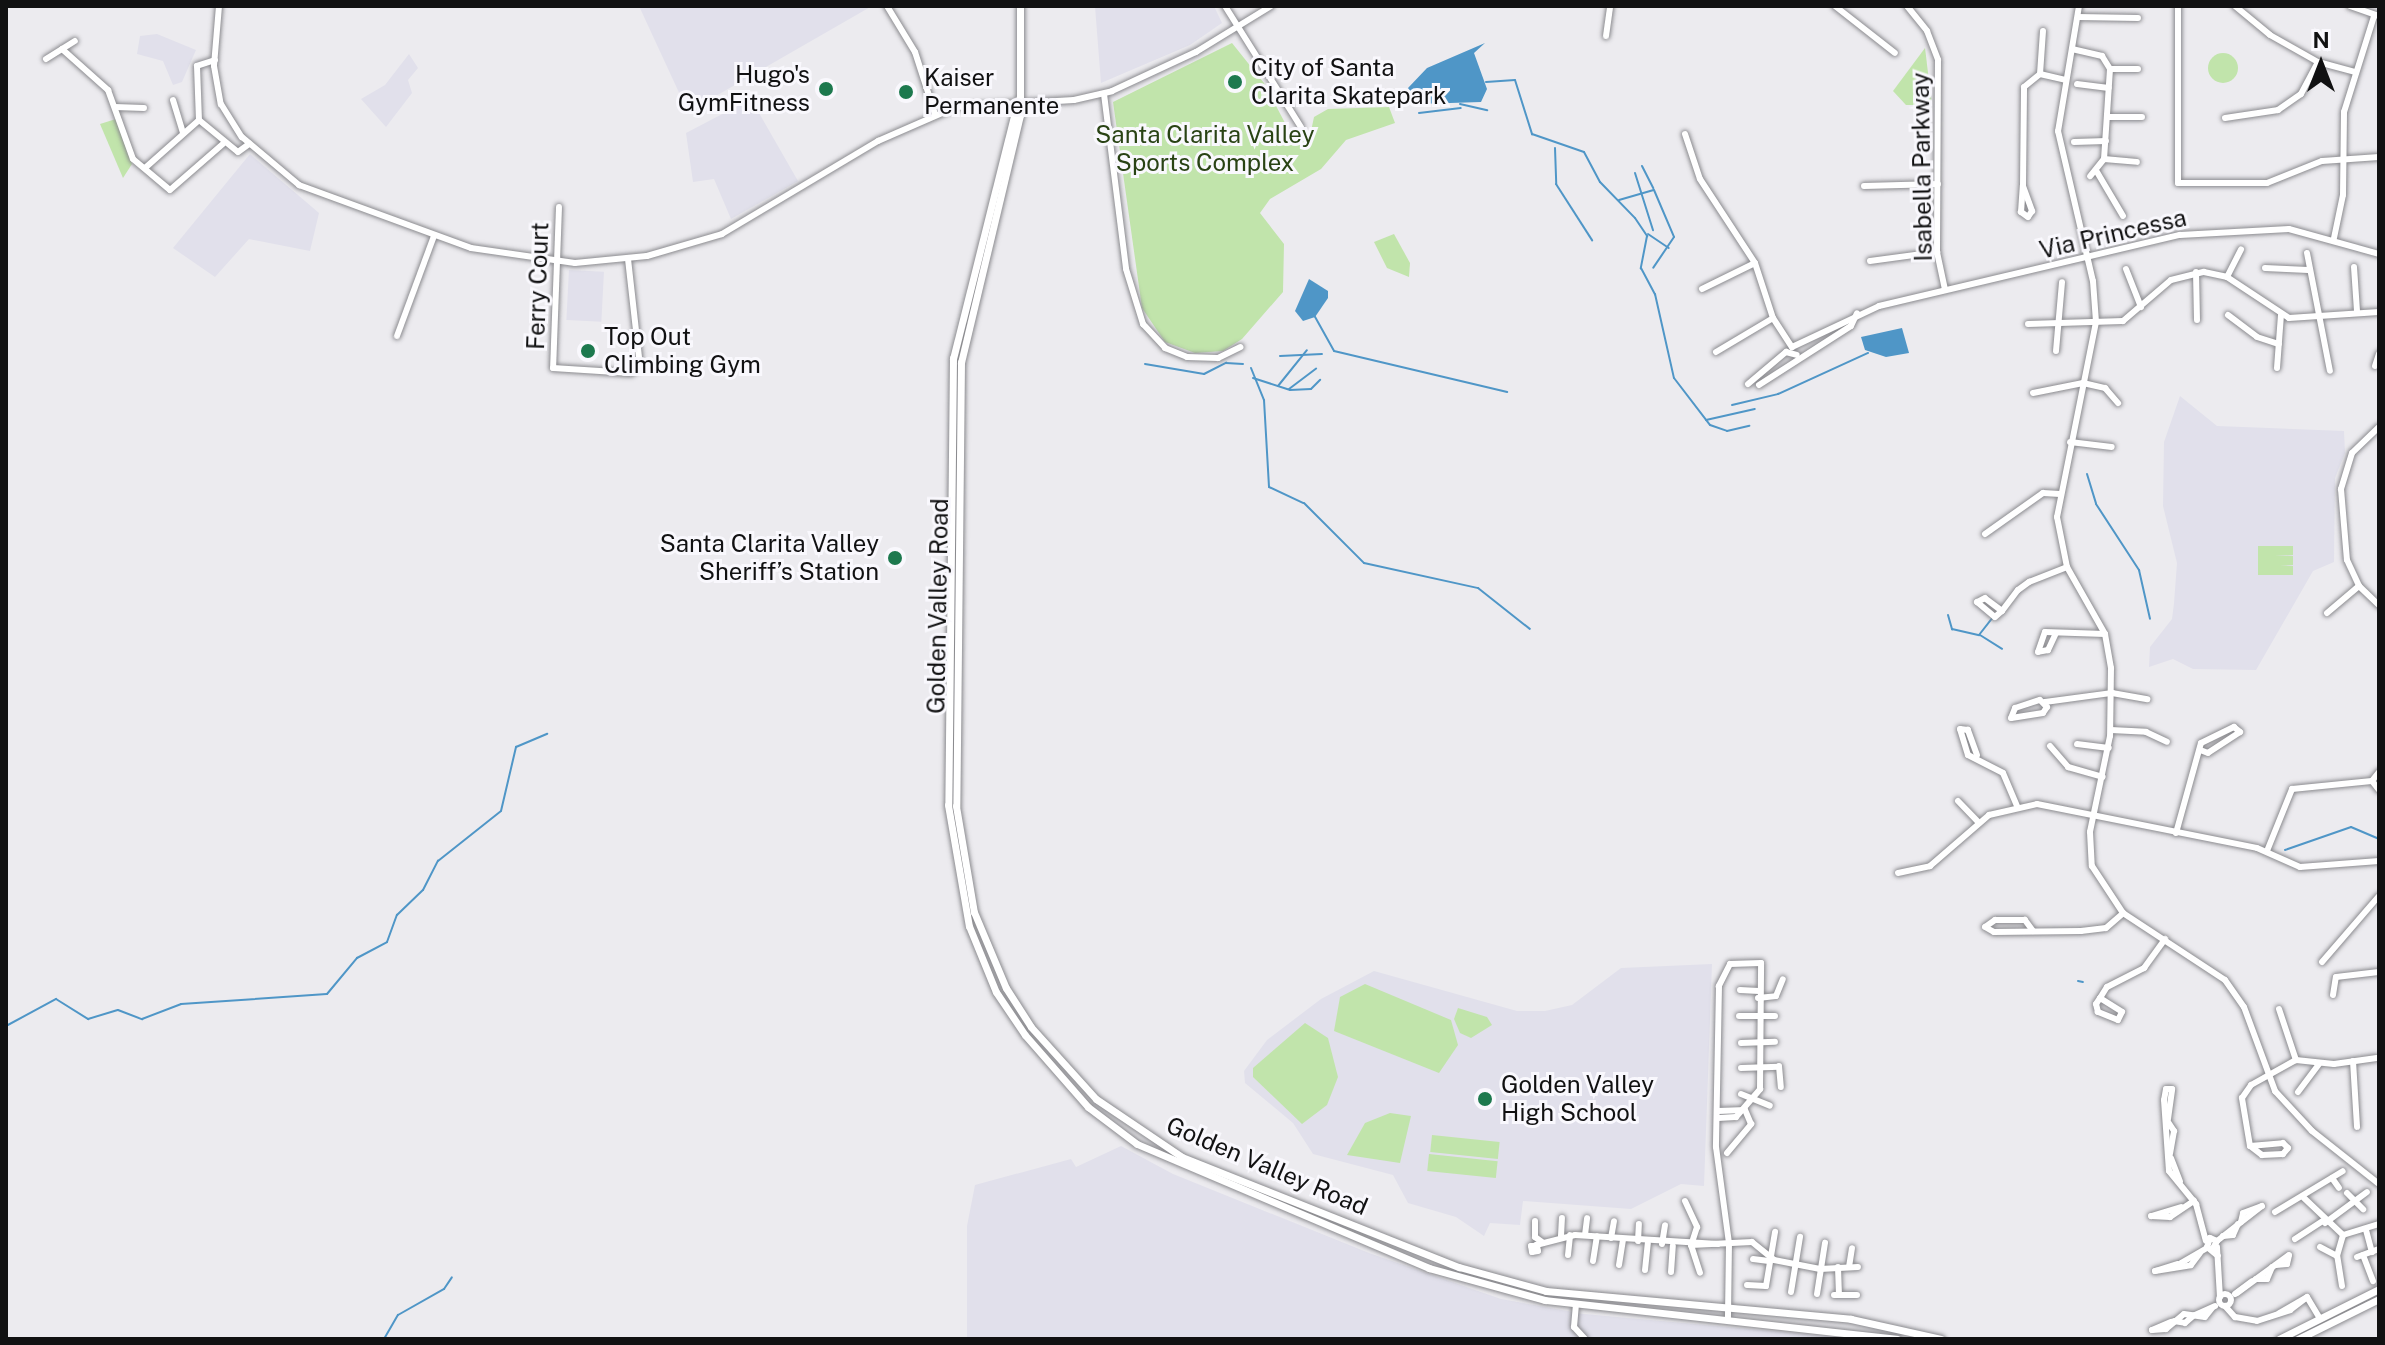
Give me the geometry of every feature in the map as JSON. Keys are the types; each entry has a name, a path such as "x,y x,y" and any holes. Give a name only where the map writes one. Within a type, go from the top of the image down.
{"main road":[{"name":"Golden Valley Road","path":"1020,6 1018,100 971,309 960,398 957,823 974,912 1006,988 1071,1076 1131,1126 1182,1157 1491,1276 1546,1291 1851,1319 1941,1339"},
{"name":"Golden Valley Road","path":"1018,100 969,276 952,380 948,805 959,890 980,959 1025,1035 1056,1074 1137,1144 1429,1268 1488,1288 1576,1304 1897,1339"},
{"path":"2279,1339 2379,1289"},
{"path":"2298,1339 2379,1299"}],"street":[{"path":"219,6 215,60 221,104 249,144 314,193 488,253 558,262 628,259 742,225 864,149 935,114 978,102 1104,94 1236,28 1271,6"},
{"path":"887,6 919,60 935,114"},
{"path":"1225,6 1301,127"},
{"path":"1606,36 1610,6"},
{"name":"Isabella Parkway","path":"1907,6 1927,31 1938,60 1937,252 1945,289"},
{"path":"2079,6 2065,80 2060,144 2087,258 2096,322 2060,494 2058,535 2067,567 2105,634 2112,693 2109,748 2094,813 2092,866 2123,913 2165,939 2237,993 2267,1075 2303,1122 2379,1184"},
{"path":"2178,6 2178,183 2267,183 2322,161 2379,157"},
{"path":"2235,6 2270,35 2318,62 2355,72"},
{"path":"2334,238 2343,161 2344,112 2376,16 2350,6"},
{"path":"1839,7 1895,53"},
{"path":"2078,17 2138,18"},
{"path":"2023,186 2024,87 2040,74 2043,31"},
{"path":"46,59 75,41"},
{"path":"62,49 105,85 128,148 145,168 174,191 223,144"},
{"path":"2072,49 2102,56 2110,69 2104,159 2094,174 2123,216"},
{"path":"215,60 197,66 199,120 223,144 238,152 249,144"},
{"path":"2225,118 2278,110 2301,94 2318,62"},
{"path":"2110,69 2138,69"},
{"path":"2040,74 2065,80"},
{"path":"2077,84 2109,88"},
{"path":"1104,94 1126,269 1143,324 1165,348 1187,357 1218,358 1241,347"},
{"path":"173,100 183,133"},
{"path":"115,107 144,108"},
{"path":"2108,117 2142,117"},
{"path":"145,168 199,120"},
{"path":"1685,134 1711,200 1755,263 1773,318 1716,352"},
{"path":"2074,142 2106,141"},
{"path":"2104,159 2137,162"},
{"path":"1864,186 1938,184"},
{"name":"Ferry Court","path":"559,207 553,368 631,373 640,366 628,259"},
{"name":"Via Princessa","path":"1773,318 1792,347 1857,313 1945,289 2223,228 2334,238 2379,254"},
{"path":"397,336 434,236"},
{"path":"2227,277 2241,249"},
{"path":"1870,261 1937,252"},
{"path":"2307,253 2330,371"},
{"path":"1702,289 1755,263"},
{"path":"2354,267 2357,311"},
{"path":"2265,268 2308,270"},
{"path":"2126,269 2141,307"},
{"path":"2196,272 2197,320"},
{"path":"2028,324 2059,326 2123,321 2162,286 2196,272 2227,277 2281,315 2379,312"},
{"path":"2056,351 2062,282"},
{"name":"Via Princessa","path":"1759,385 1797,355 1848,328 1857,313"},
{"path":"2228,315 2257,337 2279,344"},
{"path":"2277,368 2281,315"},
{"name":"Via Princessa","path":"1748,384 1786,352 1797,355"},
{"path":"2377,364 2379,354"},
{"path":"2033,393 2083,383 2105,388 2118,403"},
{"path":"2379,427 2352,453 2341,489 2347,560 2359,586 2379,605"},
{"path":"2070,442 2112,447"},
{"path":"1985,534 2035,497 2060,494"},
{"path":"2002,611 2029,582 2067,567"},
{"path":"2327,613 2359,586"},
{"path":"2056,633 2105,634"},
{"path":"2045,702 2043,713 2011,718 2015,708 2045,702 2112,693 2147,699"},
{"path":"2176,833 2200,750 2203,742 2234,727 2240,732 2208,753 2200,750"},
{"path":"1977,755 1968,730 1960,729 1968,755 1977,755 2003,773 2017,806"},
{"path":"2111,730 2134,729 2167,742"},
{"path":"2077,744 2109,748"},
{"path":"2050,746 2068,767 2103,777"},
{"path":"2267,851 2292,789 2372,781 2379,772"},
{"path":"2372,781 2379,790"},
{"path":"1958,801 1979,823"},
{"path":"1898,873 1930,866 1979,823 2017,806 2094,813 2267,851 2315,869 2379,861"},
{"path":"2322,962 2379,896"},
{"path":"2033,931 2025,920 1995,920 1985,927 1994,932 2033,931 2106,928 2123,913"},
{"path":"2100,998 2107,987 2144,968 2165,939"},
{"path":"1718,1115 1745,1110 1756,1098 1762,1067 1757,1016 1761,963 1734,963 1722,973 1718,1115 1729,1243 1728,1319"},
{"path":"2333,995 2336,977 2379,972"},
{"path":"1740,990 1776,996 1783,979"},
{"path":"2279,1009 2296,1060"},
{"path":"1739,1016 1775,1016"},
{"path":"1741,1043 1775,1042"},
{"path":"2250,1146 2283,1143 2288,1148 2262,1155 2250,1146 2242,1098 2267,1075 2296,1060 2319,1064 2378,1060"},
{"path":"2353,1061 2357,1127"},
{"path":"2298,1092 2319,1064"},
{"path":"1741,1068 1779,1065 1781,1087"},
{"path":"1741,1094 1770,1106"},
{"path":"1727,1153 1751,1124 1745,1110"},
{"path":"2168,1121 2174,1131 2171,1156 2180,1181 2194,1201 2218,1256 2220,1285 2228,1301 2245,1321 2279,1313 2307,1297 2319,1317"},
{"path":"2275,1212 2304,1198 2343,1171"},
{"path":"2322,1172 2339,1188"},
{"path":"2295,1239 2367,1192"},
{"path":"2347,1193 2363,1209"},
{"path":"2283,1196 2292,1217"},
{"path":"2304,1198 2324,1222 2343,1235 2379,1224"},
{"path":"1685,1201 1697,1227 1691,1245 1700,1273"},
{"path":"2181,1207 2194,1201"},
{"path":"1561,1236 1562,1218"},
{"path":"1585,1235 1587,1218"},
{"path":"1535,1221 1535,1237 1539,1244 1570,1235 1673,1246 1749,1244 1767,1256 1795,1265 1821,1269 1858,1267"},
{"path":"1611,1238 1614,1221"},
{"path":"2180,1264 2212,1242 2233,1235 2240,1223"},
{"path":"1638,1241 1639,1224"},
{"path":"1662,1244 1665,1225"},
{"path":"2366,1230 2375,1250 2360,1256 2373,1281"},
{"path":"1747,1285 1766,1286 1767,1256 1775,1232"},
{"path":"2306,1232 2311,1241"},
{"path":"1568,1255 1570,1235"},
{"path":"2342,1286 2337,1256 2343,1235"},
{"path":"1593,1261 1597,1236"},
{"path":"1791,1292 1800,1237"},
{"path":"1619,1265 1623,1239"},
{"path":"1645,1270 1648,1243"},
{"path":"1817,1294 1825,1243"},
{"path":"1671,1272 1673,1246"},
{"path":"2320,1247 2337,1256"},
{"path":"1849,1267 1852,1248"},
{"path":"1753,1259 1767,1256"},
{"path":"2172,1322 2228,1301 2274,1266"},
{"path":"1838,1267 1836,1295 1857,1295"},
{"path":"2330,1276 2340,1274"},
{"path":"1576,1304 1574,1327 1585,1339"}],"shaded area":[{"path":"639,6 872,6 688,112"},
{"path":"1095,6 1214,6 1222,23 1190,45 1101,83"},
{"path":"157,34 196,50 182,82 173,85 163,61 137,54 140,36"},
{"path":"409,54 418,68 408,80 412,93 386,127 361,99 385,85"},
{"path":"751,99 798,181 731,219 714,179 693,182 686,133"},
{"path":"250,154 319,213 310,251 249,239 215,277 173,248"},
{"path":"569,270 604,272 601,322 566,320"},
{"path":"2180,396 2217,426 2344,431 2345,453 2335,478 2334,562 2313,571 2256,670 2193,669 2173,659 2149,667 2150,647 2172,619 2174,603 2177,563 2163,506 2164,442"},
{"name":"Golden Valley High School","path":"1712,964 1704,1186 1681,1184 1631,1209 1523,1201 1520,1225 1490,1223 1484,1236 1456,1217 1408,1203 1393,1175 1313,1154 1293,1123 1245,1083 1244,1071 1267,1040 1321,999 1374,971 1517,1011 1545,1011 1572,1005 1621,968"},
{"path":"1121,1146 1173,1174 1369,1253 1501,1299 1584,1314 1860,1339 967,1339 967,1226 975,1185 1071,1159 1076,1167"}],"green space":[{"name":"Santa Clarita Valley Sports Complex","path":"1232,43 1264,83 1294,140 1310,136 1314,117 1328,109 1389,107 1395,123 1346,140 1321,169 1270,199 1260,213 1284,244 1283,292 1242,339 1223,351 1195,353 1165,342 1142,308 1113,102"},
{"path":"1925,48 1932,105 1906,105 1893,91"},
{"path":"2223,53 2229,54 2237,62 2237,74 2229,82 2223,83 2217,82 2209,74 2208,68 2209,62 2217,54"},
{"path":"116,119 132,164 123,178 100,124"},
{"path":"1394,234 1410,263 1409,277 1387,268 1374,242"},
{"path":"2258,546 2293,546 2293,555 2275,555 2293,556 2293,565 2280,565 2293,566 2293,575 2258,575"},
{"path":"1365,984 1451,1020 1458,1045 1439,1073 1334,1031 1340,997"},
{"path":"1458,1008 1487,1017 1492,1025 1471,1038 1460,1033 1454,1019"},
{"path":"1305,1023 1328,1038 1338,1077 1327,1105 1302,1124 1253,1077 1253,1068"},
{"path":"1390,1113 1411,1116 1400,1163 1347,1155 1365,1123"},
{"path":"1432,1135 1500,1142 1498,1159 1430,1152"},
{"path":"1429,1154 1498,1161 1496,1178 1427,1171"}],"water":[{"path":"1485,43 1474,53 1487,89 1481,102 1419,104 1408,88 1427,68"},
{"path":"1309,279 1328,291 1328,298 1315,317 1303,321 1295,311"},
{"path":"1902,328 1909,353 1886,357 1865,350 1861,337"}],"waterway":[{"path":"1486,82 1515,80 1532,134 1584,152 1600,182 1635,218 1647,236 1641,268 1655,294 1674,378 1710,425 1727,431 1749,426"},
{"path":"1460,104 1487,110"},
{"path":"1419,113 1461,108"},
{"path":"1555,148 1556,184 1592,240"},
{"path":"1642,166 1653,188"},
{"path":"1635,173 1653,230"},
{"path":"1619,200 1654,190 1674,237 1653,268"},
{"path":"1648,234 1669,248"},
{"path":"1314,315 1334,351 1507,392"},
{"path":"1278,386 1307,350"},
{"path":"1732,405 1778,394 1868,353"},
{"path":"1280,356 1322,354"},
{"path":"1145,364 1204,374 1226,363 1243,364"},
{"path":"1251,368 1264,400 1269,487 1304,503 1364,563 1478,588 1530,629"},
{"path":"1289,389 1316,369"},
{"path":"1253,378 1290,390 1311,389 1320,380"},
{"path":"1706,420 1755,409"},
{"path":"2087,474 2096,504 2139,570 2150,619"},
{"path":"1948,615 1952,629 1979,635 1993,617"},
{"path":"1980,635 2002,649"},
{"path":"6,1026 56,999 88,1019 118,1010 142,1019 181,1004 327,994 357,958 387,942 397,915 423,890 438,861 501,811 516,747 547,734"},
{"path":"2285,850 2351,827 2379,839"},
{"path":"2078,981 2083,982"},
{"path":"384,1339 398,1315 444,1289 452,1277"}],"place":[{"name":"City of Santa Clarita Skatepark","path":"1235,82"},
{"name":"Hugo's GymFitness","path":"826,89"},
{"name":"Kaiser Permanente","path":"906,92"},
{"name":"Top Out Climbing Gym","path":"588,351"},
{"name":"Santa Clarita Valley Sheriff’s Station","path":"895,558"},
{"name":"Golden Valley High School","path":"1485,1099"}]}
